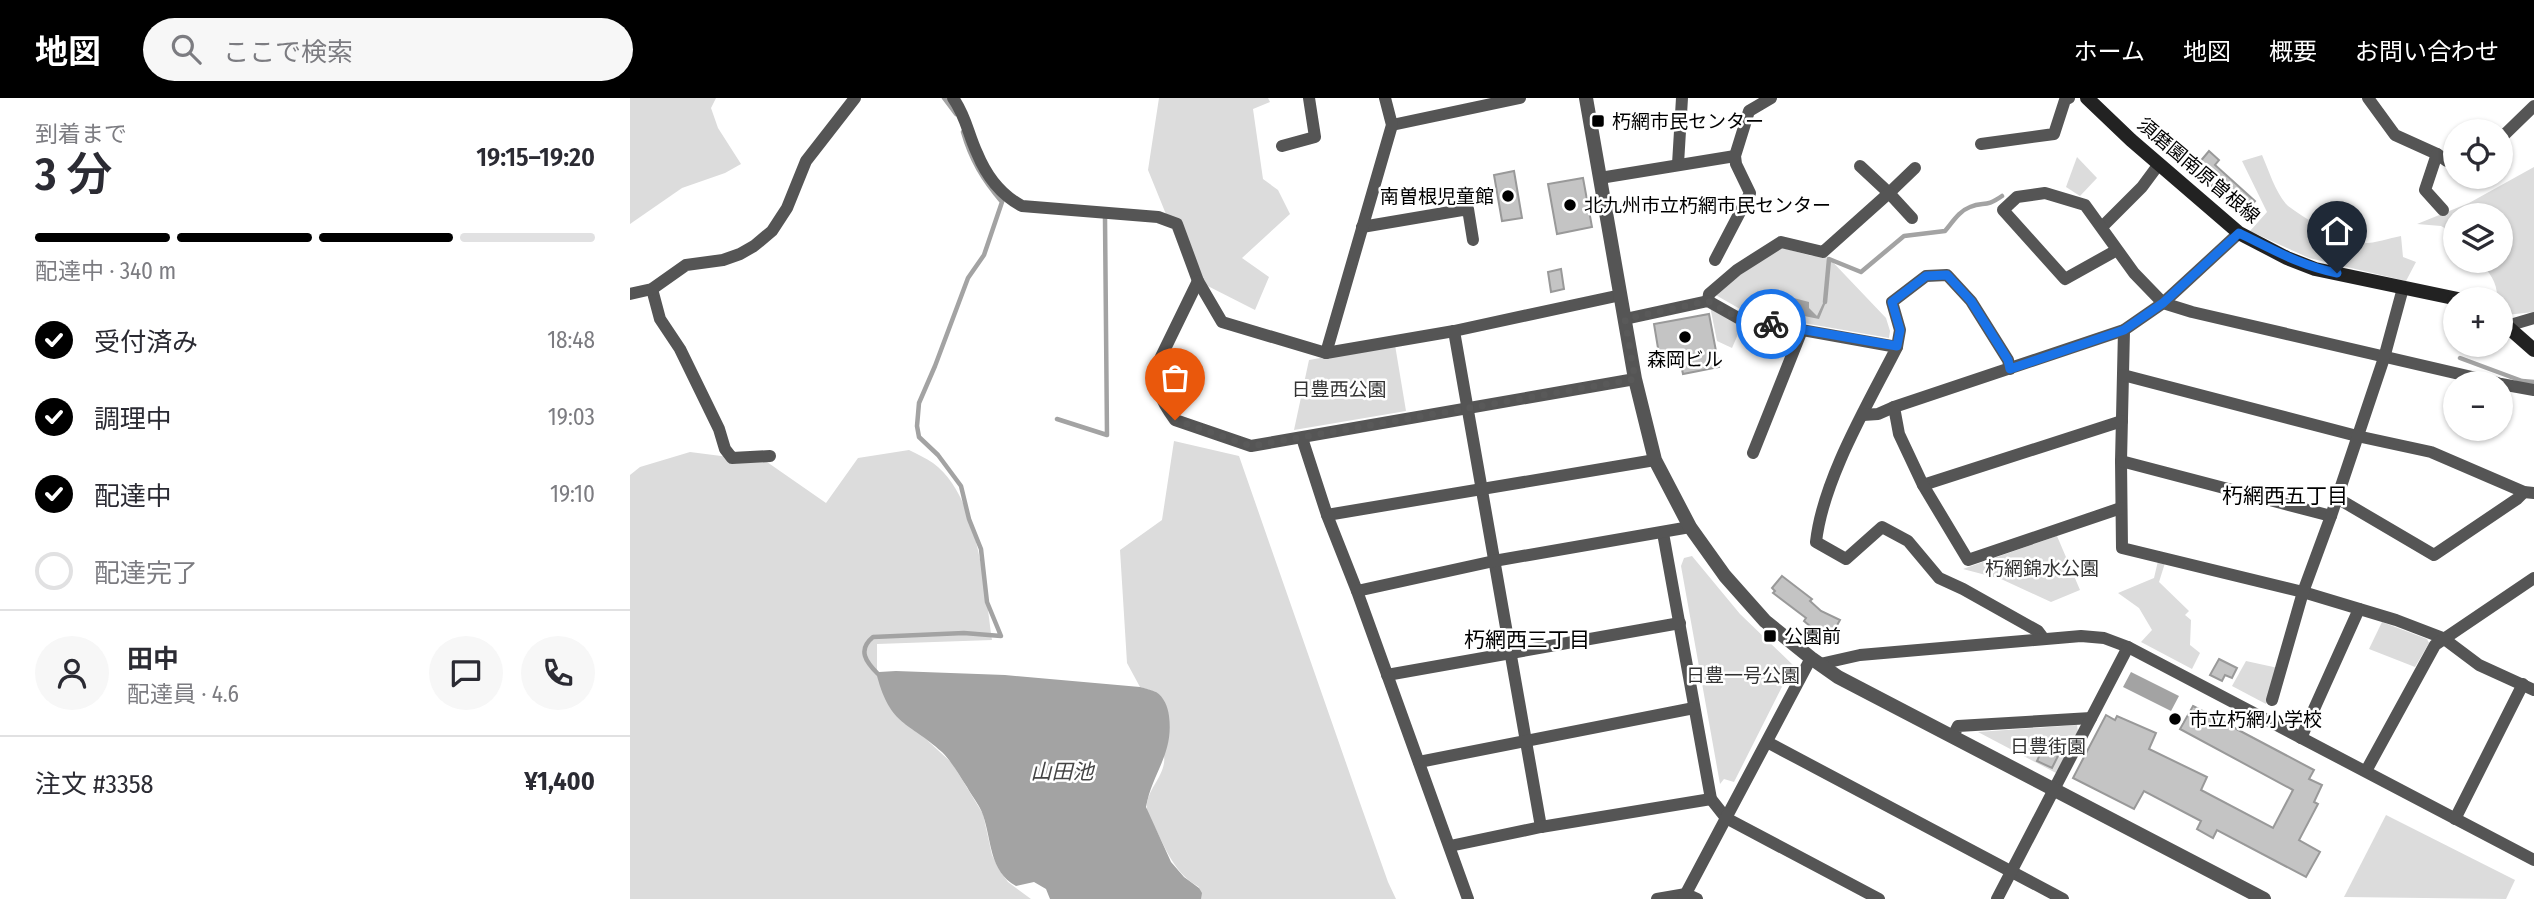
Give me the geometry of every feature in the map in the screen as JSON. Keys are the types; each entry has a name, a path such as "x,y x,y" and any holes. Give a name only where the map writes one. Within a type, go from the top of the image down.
{"main road":[{"name":"須磨園南原曽根線","path":"2087,98 2239,233 2315,269 2443,296"},
{"path":"2513,332 2534,350"}],"street":[{"path":"630,294 652,289 686,265 723,260 740,254 772,231 787,208 806,161 855,98"},
{"path":"953,98 967,120 976,152 1007,198 1021,206 1040,209 1157,217 1177,224 1198,281 1222,322 1326,353 1454,331 1621,295"},
{"path":"1282,146 1315,137 1309,98"},
{"path":"1326,353 1392,125 1385,98"},
{"path":"1392,125 1520,98"},
{"path":"1586,98 1635,379 1655,460 1690,527 1751,607 1838,677 2264,899"},
{"path":"1678,164 1682,98"},
{"path":"1715,260 1750,193 1735,156 1749,111 1771,98"},
{"path":"1981,144 2054,134 2065,100 2069,98"},
{"path":"2368,98 2395,135 2443,158"},
{"path":"2513,126 2534,106"},
{"path":"2437,154 2425,190 2443,209"},
{"path":"1600,178 1735,156"},
{"path":"2102,227 2142,187 2159,164"},
{"path":"1860,166 1912,218"},
{"path":"1708,301 1709,294 1737,270 1781,242 1824,252 1915,168"},
{"path":"2117,250 2065,279 2003,211 2017,197 2045,193 2085,205 2102,227 2134,274 2163,303 2443,371"},
{"path":"1362,227 1468,209 1474,240"},
{"path":"1863,415 1878,414 2124,330 2163,303 2239,233"},
{"path":"2010,369 2008,360 1971,301 1947,275 1926,276 1892,302 1900,330 1897,346 1835,474 1818,524 1816,542 1846,559 1882,527 1908,541 1939,578 2038,631 2044,639"},
{"path":"1198,281 1156,370 1156,386 1175,420 1251,446 1635,379"},
{"path":"2272,700 2303,592 2384,358 2403,288"},
{"path":"652,289 660,319 680,349 719,429 725,449 732,458 770,456"},
{"path":"1625,319 1708,301 1740,319 1897,346"},
{"path":"2513,322 2534,318"},
{"path":"1753,453 1802,330"},
{"path":"2124,330 2122,548 2303,592 2396,620 2443,639 2479,665 2529,687 2455,818"},
{"path":"1454,331 1541,827"},
{"path":"2123,375 2357,436 2431,452 2529,492"},
{"path":"2513,386 2534,390"},
{"path":"1894,407 1899,434 1923,485 1968,559 2121,508"},
{"path":"1923,485 2122,421"},
{"path":"1302,438 1327,515 1468,899"},
{"path":"1327,515 1655,460"},
{"path":"2121,461 2331,516"},
{"path":"2337,498 2434,555 2529,492"},
{"path":"1357,591 1494,561 1690,527"},
{"path":"1663,533 1711,799 1726,818 1879,899"},
{"path":"2365,771 2435,645 2534,578"},
{"path":"2301,738 2359,609"},
{"path":"1387,675 1680,623"},
{"path":"1815,661 2044,639 2104,638 2128,647 2532,856"},
{"path":"1997,899 2128,647"},
{"path":"1657,899 1689,897 1726,818 1815,661"},
{"path":"1419,762 1694,708"},
{"path":"1952,736 1958,726 2091,718"},
{"path":"1767,742 2063,899"},
{"path":"1450,846 1541,827 1711,799"}],"green space":[{"path":"630,98 716,98 711,108 718,128 741,164 725,173 682,188 630,224"},
{"path":"1159,98 1268,98 1270,102 1253,109 1263,179 1278,190 1290,214 1242,258 1269,277 1255,310 1192,278 1148,170"},
{"path":"2262,155 2275,187 2286,204 2318,225 2359,243 2401,236 2403,257 2416,262 2406,281 2309,258 2250,231 2267,212 2242,161"},
{"path":"2077,157 2097,178 2080,196 2066,187"},
{"path":"2534,167 2534,312 2513,314 2513,287 2496,287 2489,273 2513,273 2513,203 2469,203 2494,189 2513,189 2513,179"},
{"path":"2443,214 2443,227 2417,224"},
{"path":"1779,247 1812,256 1826,255 1886,318 1889,338 1747,313 1714,294"},
{"path":"1710,306 1742,325 1732,348 1717,341"},
{"name":"日豊西公園","path":"1395,345 1406,411 1294,430 1309,360"},
{"path":"1174,441 1239,456 1396,899 1201,899 1199,887 1174,864 1148,815 1150,794 1164,763 1164,749 1156,692 1140,687 1127,663 1120,550 1162,520"},
{"path":"909,450 933,463 948,478 960,497 977,545 992,640 877,644 877,676 929,742 952,763 983,814 992,855 1000,871 1008,882 1031,899 630,899 630,475 640,467 690,452 767,462 826,503 858,458"},
{"name":"朽網錦水公園","path":"2057,536 2080,590 2051,602 2001,579 1963,569"},
{"name":"日豊一号公園","path":"1692,556 1740,614 1793,665 1734,782 1724,779 1720,784 1681,566 1684,558"},
{"path":"2158,561 2165,563 2159,582 2189,611 2185,615 2191,620 2190,645 2200,653 2192,669 2141,642 2152,630 2139,608 2118,593 2154,578"},
{"path":"2382,622 2427,639 2429,643 2415,667 2369,649"},
{"path":"2246,661 2278,668 2266,704 2232,686"},
{"name":"日豊街園","path":"2077,725 2078,732 2056,773 1978,732"},
{"path":"2386,815 2515,880 2506,899 2344,897"}],"water":[{"path":"1782,295 1809,302 1809,308 1817,316 1824,301 1826,302 1819,319 1779,311"},
{"name":"山田池","path":"879,672 1005,675 1140,687 1159,694 1165,702 1170,729 1166,753 1146,807 1171,862 1184,877 1199,888 1201,899 1050,899 1046,889 1034,882 1016,886 1007,880 996,864 982,812 949,760 902,722 888,705 877,676"},
{"path":"2131,672 2179,696 2171,711 2123,687"}],"building":[{"path":"2209,151 2219,160 2215,165 2255,201 2243,215 2193,170"},
{"name":"南曽根児童館","path":"1514,171 1522,218 1502,221 1494,175"},
{"name":"北九州市立朽網市民センター","path":"1583,178 1592,227 1557,234 1548,184"},
{"path":"1561,269 1564,289 1551,292 1548,272"},
{"name":"森岡ビル","path":"1709,314 1719,367 1683,374 1678,351 1659,354 1654,324"},
{"path":"1782,576 1812,599 1810,601 1821,611 1840,620 1831,636 1828,634 1826,637 1817,632 1804,621 1806,618 1773,593 1775,591 1772,588"},
{"path":"2219,659 2237,668 2232,678 2225,675 2222,681 2210,675"},
{"path":"2193,706 2314,770 2309,779 2322,785 2314,802 2318,804 2299,840 2320,852 2306,877 2217,830 2213,838 2197,829 2201,821 2144,791 2134,809 2073,778 2106,715 2115,720 2117,716 2156,733 2149,749 2207,777 2201,790 2273,828 2293,790 2180,729"},
{"path":"2043,748 2058,756 2052,768 2037,761"}],"waterway":[{"path":"944,98 956,114"},
{"path":"878,674 870,665 864,651 873,637 964,633 1001,636 987,602 981,549 969,519 961,486 938,455 919,437 917,426 919,403 968,278 984,255 1002,202 978,169 963,132"},
{"path":"1825,302 1829,259 1861,272 1904,236 1945,231 1966,209 1992,202 2002,196"},
{"path":"1057,419 1107,435 1105,218"},
{"path":"2460,358 2522,381 2534,382"}],"way so far":[{"path":"1175,420 1251,446 1635,379 1625,319 1708,301 1740,319 1771,324"}],"place":[{"name":"朽網市民センター","path":"1598,121"},
{"name":"南曽根児童館","path":"1508,196"},
{"name":"北九州市立朽網市民センター","path":"1570,205"},
{"name":"森岡ビル","path":"1685,337"},
{"name":"公園前","path":"1770,636"},
{"name":"市立朽網小学校","path":"2175,719"}],"district":[{"name":"朽網西五丁目","path":"2285,496"},
{"name":"朽網西三丁目","path":"1527,640"}],"route":[{"path":"1771,324 1897,346 1900,330 1892,302 1926,276 1947,275 1971,301 2008,360 2010,369 2124,330 2163,303 2239,233 2287,258 2315,269 2337,273"}]}
